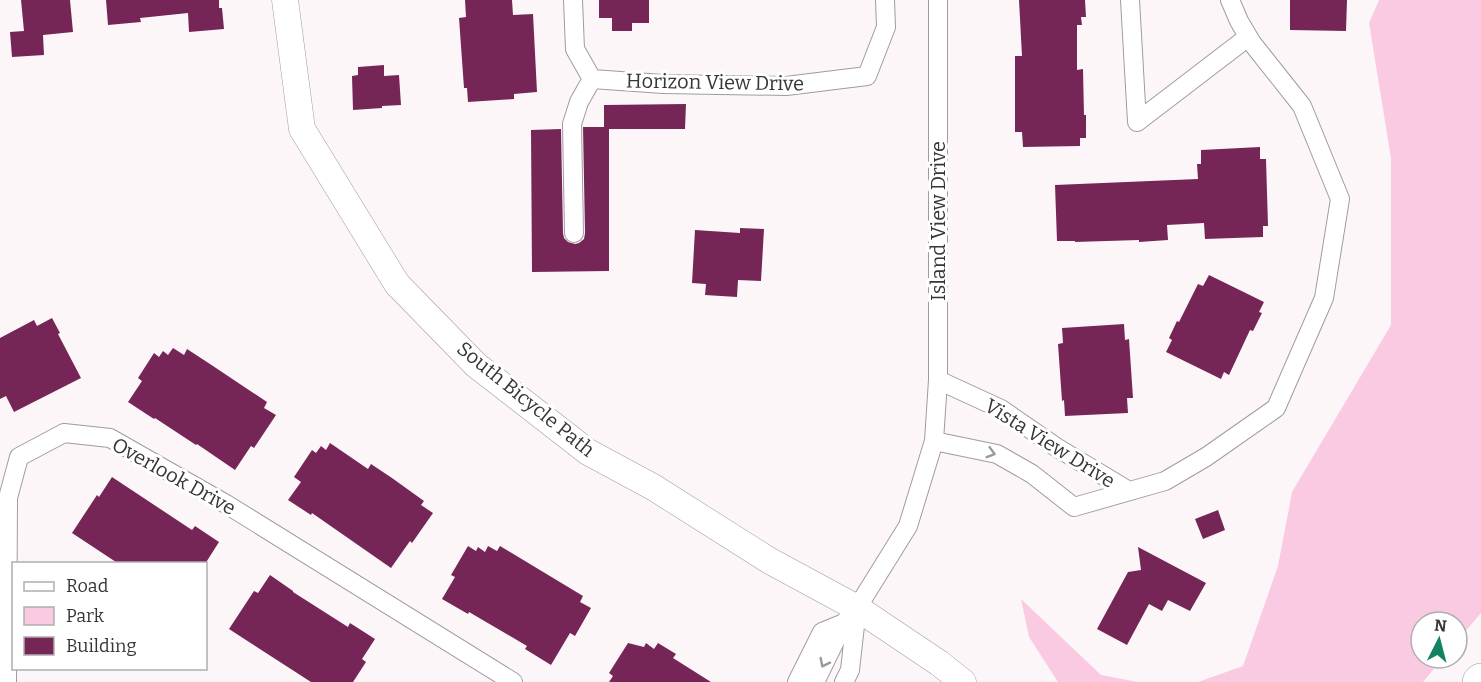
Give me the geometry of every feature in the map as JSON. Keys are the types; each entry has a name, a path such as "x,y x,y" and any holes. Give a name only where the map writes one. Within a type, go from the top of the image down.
{"street":[{"name":"South Bicycle Path","path":"285,0 302,129 397,285 477,365 588,452 653,488 770,561 851,616 939,663 963,682"},
{"path":"573,0 574,49 592,79 579,102 572,124 574,233"},
{"name":"Horizon View Drive","path":"592,79 663,84 786,86 867,76 886,27 885,0"},
{"name":"Island View Drive","path":"934,441 938,380 938,0"},
{"path":"1130,0 1137,122 1248,37"},
{"name":"Vista View Drive","path":"934,441 997,454 1032,474 1074,507 1165,481 1206,457 1276,408 1324,298 1340,200 1302,106 1248,37 1230,0"},
{"name":"Vista View Drive","path":"938,380 1001,409 1056,447 1129,491"},
{"name":"Overlook Drive","path":"7,682 8,498 19,457 64,433 110,438 226,504 513,682"},
{"path":"814,682 851,616 909,526 934,441"},
{"path":"797,682 822,633 851,616"},
{"path":"844,682 850,670 851,616"}],"green space":[{"path":"1379,0 1481,0 1481,613 1469,627 1469,610 1409,610 1409,670 1433,670 1423,682 1198,682 1243,666 1278,566 1292,492 1391,325 1391,158 1369,23"},
{"path":"1021,599 1101,675 1138,682 1058,682 1029,637"}],"building":[{"path":"21,0 70,0 73,32 43,35 44,55 12,57 10,32 24,31"},
{"path":"106,0 219,0 224,29 189,32 188,13 140,18 141,22 108,25"},
{"path":"465,0 512,0 513,15 533,14 537,92 514,94 514,99 468,102 467,88 464,88 459,18 466,17"},
{"path":"599,0 649,0 649,23 632,23 632,31 612,31 612,18 599,18"},
{"path":"1019,0 1085,0 1086,17 1081,17 1082,25 1077,25 1077,70 1083,69 1084,115 1086,115 1086,138 1080,138 1080,146 1023,147 1022,132 1015,132 1015,56 1022,56"},
{"path":"1290,0 1347,0 1346,31 1290,30"},
{"path":"384,65 384,76 399,75 401,105 353,110 352,76 358,75 358,67"},
{"path":"686,104 685,129 609,129 609,271 532,272 531,130 561,129 563,233 568,242 575,244 584,239 585,233 583,127 604,127 604,105"},
{"path":"1260,147 1260,159 1266,159 1268,226 1263,226 1263,237 1205,239 1204,223 1167,225 1168,240 1057,241 1055,185 1198,179 1197,164 1201,164 1201,150"},
{"path":"740,228 764,229 761,281 738,280 737,297 705,295 706,284 692,283 695,230 740,233"},
{"path":"1209,275 1264,302 1259,312 1262,313 1253,331 1250,330 1229,375 1224,372 1221,379 1166,352 1172,340 1169,338 1177,321 1179,322 1198,284 1203,286"},
{"path":"52,318 81,378 14,412 6,396 0,399 0,338 34,320 37,326"},
{"path":"1124,324 1125,340 1129,339 1133,398 1127,398 1128,413 1065,416 1058,344 1063,343 1062,328"},
{"path":"173,348 184,355 187,349 267,402 264,408 276,415 254,448 251,446 235,470 128,402 142,381 138,378 154,353 159,357 163,351 168,355"},
{"path":"330,443 368,469 371,464 392,478 424,501 421,505 433,513 391,568 312,513 311,515 288,500 301,482 294,477 312,450 316,453 321,446 326,450"},
{"path":"112,477 192,530 195,526 219,542 206,562 116,562 72,533 97,495 99,497"},
{"path":"1218,510 1225,530 1203,539 1195,519"},
{"path":"468,546 476,551 478,547 485,552 488,546 497,551 500,546 583,596 580,602 591,608 575,636 570,633 551,665 525,649 527,646 442,599 455,577 451,575"},
{"path":"1138,547 1206,583 1190,611 1168,600 1162,611 1149,604 1127,645 1097,629 1128,572 1141,570"},
{"path":"270,575 348,627 350,623 375,639 362,659 366,662 353,682 311,682 229,629 254,591 258,593"},
{"path":"628,643 644,647 646,643 654,649 658,643 676,654 673,658 711,682 609,682 613,676 609,673"}]}
